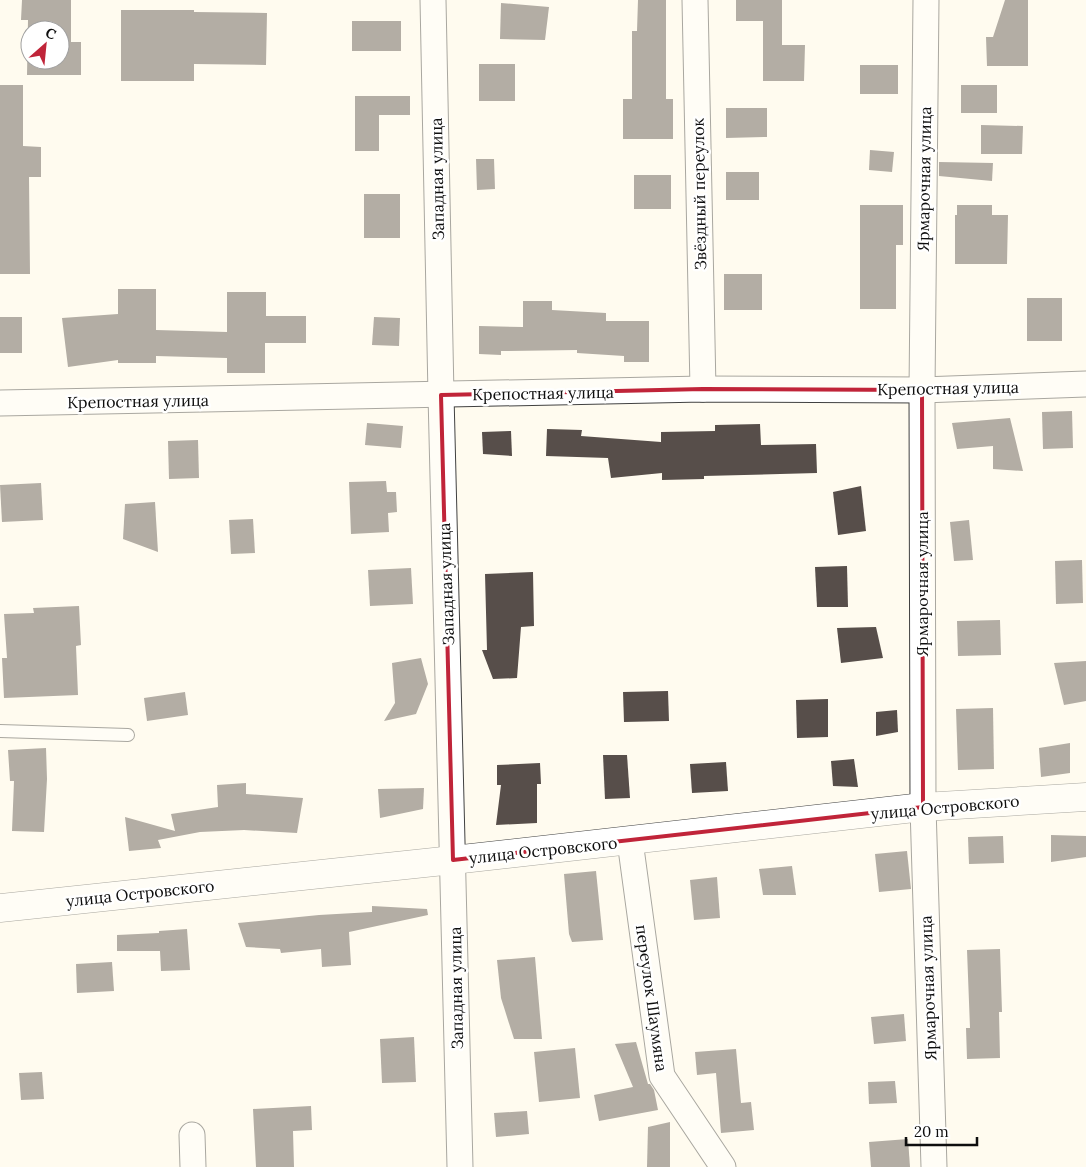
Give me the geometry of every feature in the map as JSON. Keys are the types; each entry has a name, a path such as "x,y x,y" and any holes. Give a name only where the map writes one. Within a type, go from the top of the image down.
{"street":[{"name":"Западная улица","path":"433,0 460,1167"},
{"name":"Звёздный переулок","path":"695,0 703,389"},
{"name":"Ярмарочная улица","path":"926,0 922,390 923,807 934,1167"},
{"name":"Крепостная улица","path":"0,403 703,389 922,390 1086,384"},
{"name":"улица Островского","path":"0,908 630,841 923,807 1086,797"},
{"name":"переулок Шаумяна","path":"630,841 662,1076 723,1167"},
{"path":"192,1135 193,1167"}],"lane":[{"path":"0,731 128,735"}],"highlighted area":[{"path":"703,389 922,390 923,807 453,860 441,395"}],"building":[{"path":"22,0 71,0 71,42 81,42 81,75 27,75 27,70 70,70 70,20 21,20"},
{"path":"638,0 666,0 666,99 673,99 673,139 623,139 623,99 632,99 632,31 637,31"},
{"path":"736,0 782,0 782,45 805,45 804,81 763,81 763,21 736,21"},
{"path":"1005,0 1028,0 1028,66 987,66 986,37 993,37"},
{"path":"501,3 549,7 545,40 500,39"},
{"path":"121,10 267,13 266,65 194,64 194,81 121,81"},
{"path":"352,21 401,21 401,51 352,51"},
{"path":"479,64 515,64 515,101 479,101"},
{"path":"860,65 898,65 898,94 860,94"},
{"path":"0,85 23,85 23,146 41,147 41,177 29,177 30,274 0,274"},
{"path":"961,85 997,85 997,113 961,113"},
{"path":"355,96 410,96 410,115 379,115 379,151 355,151"},
{"path":"726,108 767,108 767,137 726,138"},
{"path":"981,125 1023,126 1022,154 981,154"},
{"path":"870,150 894,152 892,172 869,170"},
{"path":"476,159 494,159 495,189 477,190"},
{"path":"939,162 993,163 992,181 939,176"},
{"path":"726,172 759,172 759,200 726,200"},
{"path":"634,175 671,175 671,209 634,209"},
{"path":"364,194 400,194 400,238 364,238"},
{"path":"860,205 903,205 903,245 896,245 896,309 860,309"},
{"path":"957,205 992,205 992,215 1008,215 1007,264 955,264 955,215 957,215"},
{"path":"724,274 762,274 762,310 724,310"},
{"path":"118,289 156,289 156,330 227,332 227,292 266,292 266,316 306,316 306,343 265,343 265,373 227,373 227,358 156,356 156,363 118,363 118,360 68,367 62,318 118,314"},
{"path":"1027,298 1062,298 1062,341 1027,341"},
{"path":"523,301 552,301 552,310 606,313 606,321 649,321 649,362 624,362 624,356 577,353 577,350 501,351 501,355 479,354 479,326 523,327"},
{"path":"0,317 22,317 22,353 0,353"},
{"path":"374,317 400,318 399,346 372,345"},
{"path":"1072,411 1073,448 1043,449 1042,412"},
{"path":"1010,418 1023,471 993,469 993,446 957,449 952,423"},
{"path":"367,423 403,426 401,448 365,445"},
{"path":"760,424 761,445 816,444 817,473 704,476 704,479 662,480 662,473 611,478 608,458 546,456 547,429 582,430 581,436 661,442 661,432 715,431 715,425"},
{"path":"511,431 512,456 483,454 482,432"},
{"path":"198,440 199,478 169,479 168,441"},
{"path":"386,481 387,492 396,492 397,512 388,513 389,532 351,534 349,482"},
{"path":"41,483 43,520 2,522 0,485"},
{"path":"861,486 866,531 838,535 833,492"},
{"path":"155,502 158,552 123,539 125,504"},
{"path":"253,519 255,553 231,554 229,520"},
{"path":"969,520 973,560 954,561 950,522"},
{"path":"1082,560 1083,603 1056,604 1055,561"},
{"path":"847,566 848,607 817,607 815,567"},
{"path":"411,568 413,604 370,606 368,570"},
{"path":"533,572 534,626 521,627 517,678 493,679 482,650 487,650 485,574"},
{"path":"79,606 81,645 76,646 78,695 4,698 2,658 7,658 4,614 34,613 33,608"},
{"path":"1000,620 1001,655 958,656 957,621"},
{"path":"876,627 883,658 841,663 837,628"},
{"path":"421,658 428,684 416,714 384,721 395,703 392,663"},
{"path":"1086,661 1086,701 1064,705 1054,663"},
{"path":"668,691 669,721 624,722 623,692"},
{"path":"185,692 188,715 147,721 144,698"},
{"path":"828,699 828,737 797,738 796,700"},
{"path":"993,708 994,769 958,770 956,709"},
{"path":"897,710 898,732 876,736 876,712"},
{"path":"1070,743 1070,773 1041,777 1039,748"},
{"path":"46,748 47,779 44,832 12,831 14,781 10,781 8,750"},
{"path":"603,755 627,755 630,798 605,799"},
{"path":"854,759 858,787 833,786 831,761"},
{"path":"726,762 728,791 692,793 690,764"},
{"path":"540,763 541,784 537,784 537,823 496,825 501,785 497,785 497,765"},
{"path":"246,783 246,794 303,798 297,833 244,830 200,832 158,840 161,848 129,851 125,817 175,831 171,814 218,807 217,785"},
{"path":"424,788 423,809 380,818 378,789"},
{"path":"1051,835 1086,836 1086,857 1051,862"},
{"path":"1003,836 1004,863 969,864 968,837"},
{"path":"907,851 911,889 879,892 875,854"},
{"path":"792,866 796,895 763,895 759,869"},
{"path":"596,871 603,940 572,942 569,934 564,874"},
{"path":"717,877 720,918 694,920 690,880"},
{"path":"372,906 427,909 428,915 349,932 351,965 322,967 321,949 281,953 280,949 246,947 238,923 372,912"},
{"path":"187,929 190,970 161,971 160,951 117,951 117,935 159,933 159,931"},
{"path":"1000,949 1002,1012 999,1012 1000,1058 967,1059 966,1028 970,1028 967,950"},
{"path":"535,957 542,1039 514,1039 501,998 497,960"},
{"path":"112,962 114,991 77,993 76,964"},
{"path":"904,1014 906,1041 874,1044 871,1017"},
{"path":"414,1037 416,1082 382,1083 380,1039"},
{"path":"636,1042 648,1084 654,1090 658,1110 599,1121 594,1095 633,1087 615,1044"},
{"path":"575,1048 580,1098 539,1102 534,1052"},
{"path":"736,1049 741,1103 751,1102 754,1130 721,1133 716,1073 697,1075 695,1052"},
{"path":"42,1072 44,1099 21,1100 19,1073"},
{"path":"895,1081 897,1103 869,1104 868,1082"},
{"path":"311,1106 312,1130 293,1131 294,1167 256,1167 253,1109"},
{"path":"527,1111 529,1134 496,1137 494,1113"},
{"path":"670,1122 670,1167 647,1167 648,1127"},
{"path":"908,1139 910,1167 871,1167 869,1142"}]}
